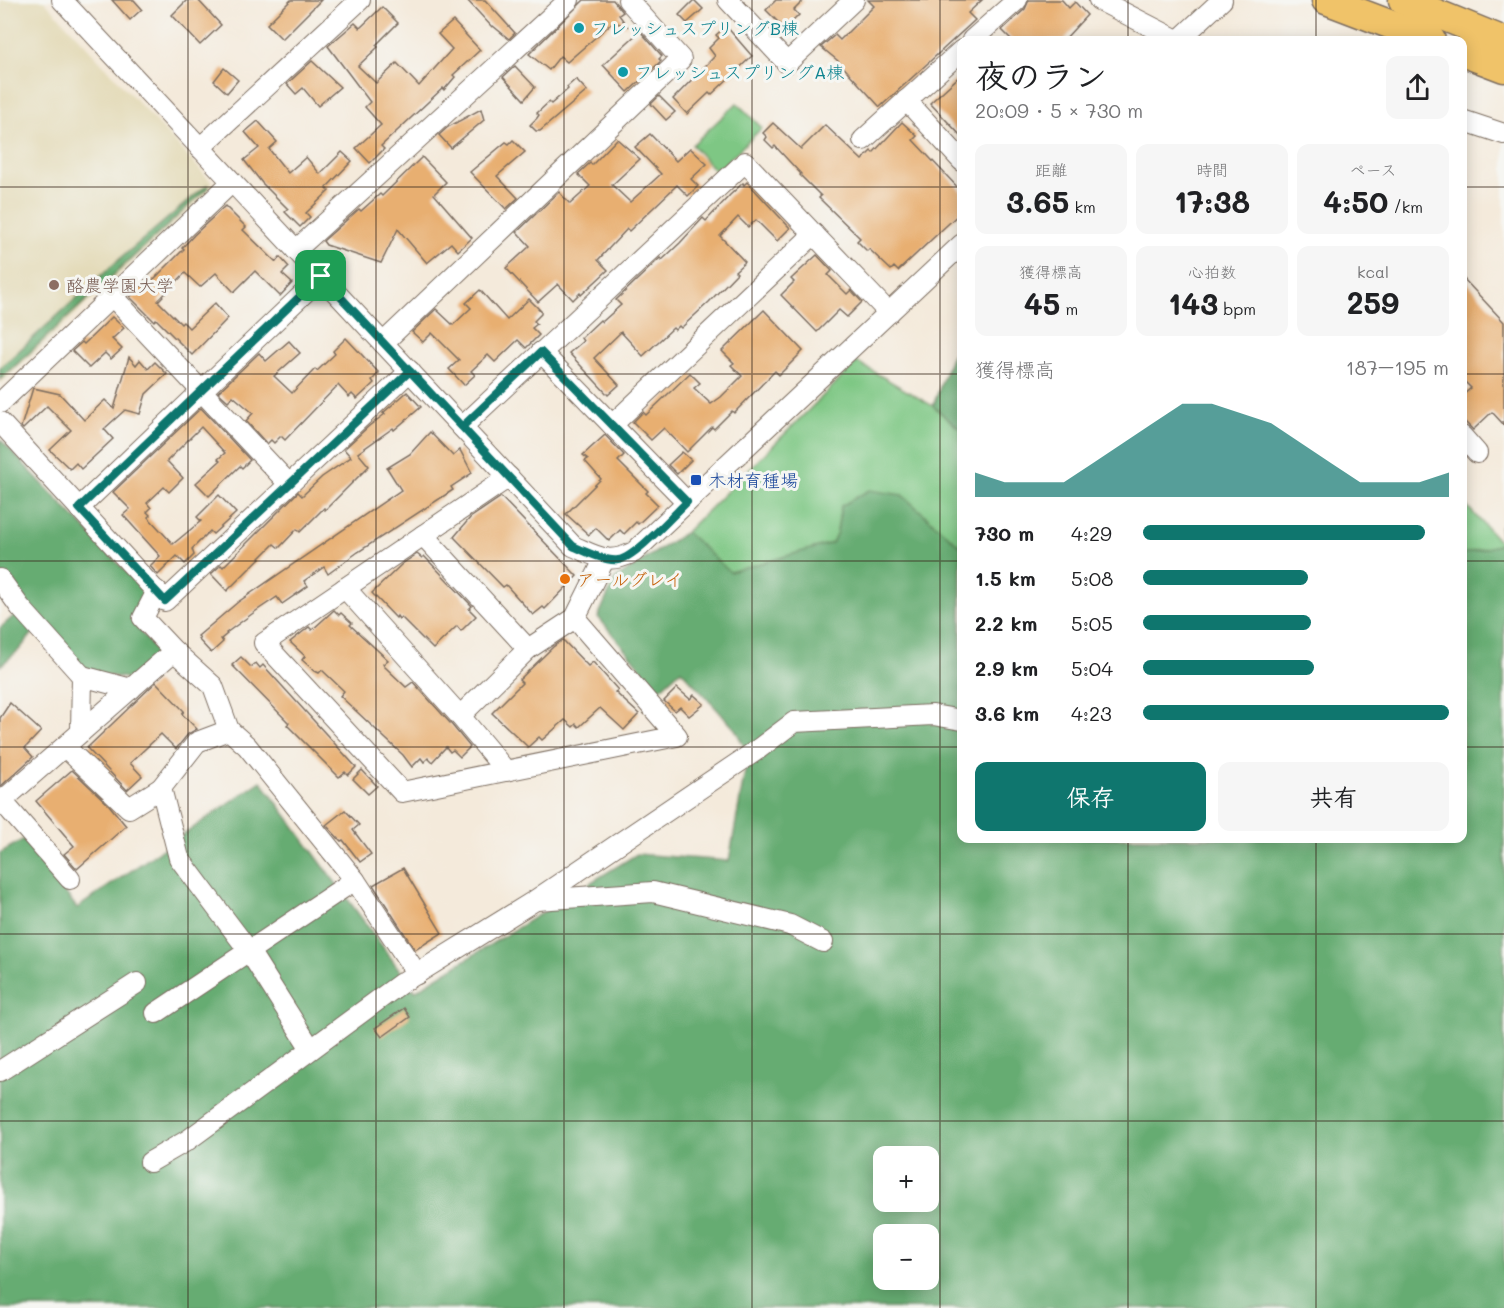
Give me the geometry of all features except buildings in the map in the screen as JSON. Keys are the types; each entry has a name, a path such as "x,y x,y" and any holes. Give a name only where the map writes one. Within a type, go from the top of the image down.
{"highway":[{"path":"1326,0 1420,36"},
{"path":"1403,0 1504,40"},
{"path":"1467,54 1504,68"}],"street":[{"path":"62,0 573,546 604,558 618,560 634,552 957,249"},
{"path":"200,148 360,0"},
{"path":"297,250 569,0"},
{"path":"383,343 681,59 628,0"},
{"path":"728,0 787,63 854,0"},
{"path":"976,36 1017,0"},
{"path":"1099,0 1170,36"},
{"path":"1182,36 1220,2"},
{"path":"863,140 957,54"},
{"path":"906,100 957,156"},
{"path":"1467,122 1504,134"},
{"path":"462,427 745,162 889,313"},
{"path":"0,403 232,182"},
{"path":"612,425 814,234"},
{"path":"79,508 321,276"},
{"path":"112,296 289,484"},
{"path":"541,352 687,502"},
{"path":"0,422 165,601 410,371"},
{"path":"1467,442 1477,453"},
{"path":"509,477 264,643 402,792 677,736 575,618"},
{"path":"423,535 528,649"},
{"path":"460,716 528,649 575,618 604,558"},
{"path":"0,579 20,607 82,676 131,689"},
{"path":"345,588 506,771"},
{"path":"157,591 143,618 174,651 213,686 229,730 247,746 355,880 417,974"},
{"path":"70,879 2,801 174,651"},
{"path":"81,732 82,676"},
{"path":"150,1162 188,1140 417,974 534,901 747,757 794,722 933,715 957,719"},
{"path":"64,747 129,808 161,788 197,742 229,730"},
{"path":"161,788 179,858 249,951 311,1049"},
{"path":"156,1013 355,880"},
{"path":"534,901 653,892 790,925 823,942"},
{"path":"0,1071 137,983"}],"shaded area":[{"name":"酪農学園大学","path":"0,0 44,0 215,186 0,384"}],"green space":[{"path":"737,103 762,128 716,172 692,145"},
{"path":"207,185 209,187 0,380 0,368 115,263"},
{"path":"957,352 957,427 933,406 951,357"},
{"path":"857,362 933,406 957,427 957,543 902,495 841,506 837,532 832,543 730,573 686,532"},
{"path":"0,439 150,597 132,620 158,655 133,679 89,673 42,622 19,650 0,666 0,628 16,614 0,596"},
{"path":"869,490 902,495 957,543 957,843 1467,843 1467,553 1502,544 1500,528 1504,524 1504,1308 0,1308 0,853 24,839 77,908 261,781 415,991 637,854 729,861 748,754 735,729 681,670 659,690 598,617 615,579 686,532 730,572 832,543 837,532 841,506"},
{"path":"1467,506 1502,544 1467,553"}],"place":[{"name":"フレッシュスプリングB棟","path":"579,28"},
{"name":"フレッシュスプリングA棟","path":"623,72"},
{"name":"酪農学園大学","path":"54,285"},
{"name":"木材育種場","path":"696,480"},
{"name":"アールグレイ","path":"565,579"}],"route":[{"path":"321,276 79,508 165,601 410,371 573,546 598,557 618,560 634,552 687,502 541,352 462,427 321,276"}]}
